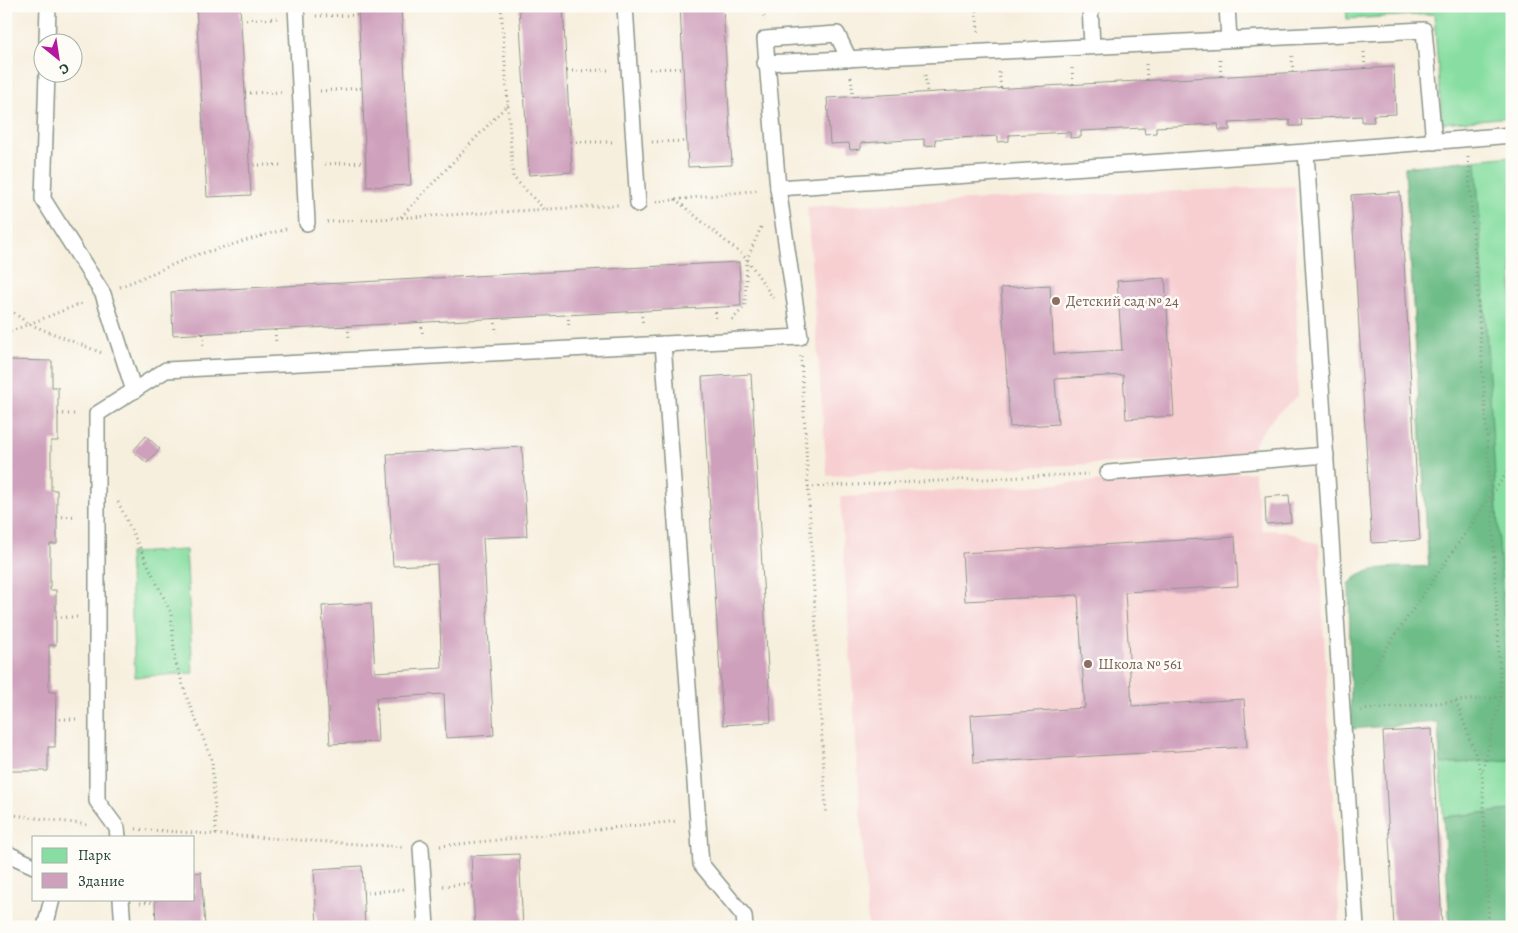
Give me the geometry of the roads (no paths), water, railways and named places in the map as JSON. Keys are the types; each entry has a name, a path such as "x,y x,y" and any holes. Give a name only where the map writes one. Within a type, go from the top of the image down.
{"lane":[{"path":"48,6 48,32"},
{"path":"625,6 638,204"},
{"path":"1090,6 1092,46"},
{"path":"1227,6 1229,39"},
{"path":"296,12 307,223"},
{"path":"766,63 1424,30 1434,142"},
{"path":"118,832 97,801 97,414 166,370 800,336 778,188 765,39 837,34 849,59"},
{"path":"47,82 44,199 103,294 134,391"},
{"path":"778,188 1306,152 1512,135"},
{"path":"1306,152 1356,927"},
{"path":"663,344 701,864 744,916 744,927"},
{"path":"1108,473 1326,455"},
{"path":"421,848 426,927"},
{"path":"6,853 32,865"},
{"path":"45,927 52,900"},
{"path":"121,900 122,927"}],"place":[{"name":"Детский сад № 24","path":"1056,301"},
{"name":"Школа № 561","path":"1088,664"}]}
